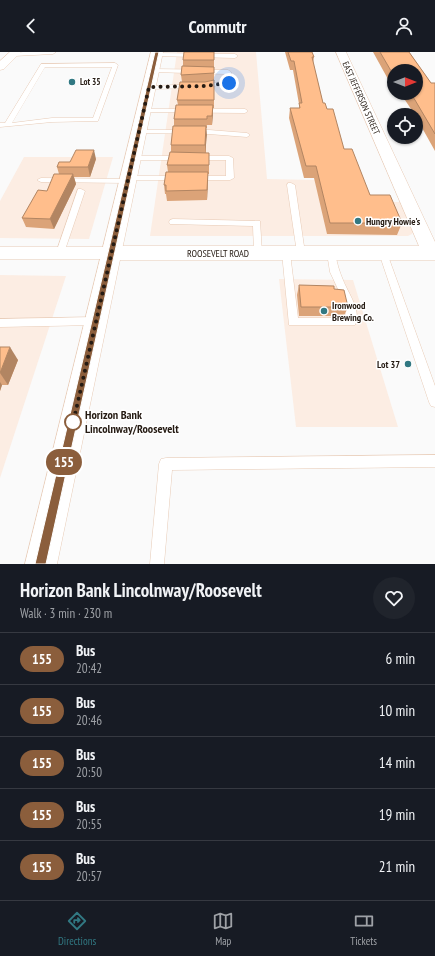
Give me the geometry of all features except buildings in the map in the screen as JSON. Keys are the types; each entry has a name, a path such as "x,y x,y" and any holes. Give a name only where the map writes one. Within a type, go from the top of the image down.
{"main road":[{"path":"41,564 156,54"},
{"name":"ROOSEVELT ROAD","path":"111,253 433,253"}],"street":[{"name":"EAST JEFFERSON STREET","path":"341,52 433,253"},
{"path":"0,67 15,53"},
{"name":"ROOSEVELT ROAD","path":"0,253 111,253"}],"lane":[{"path":"15,53 53,52"},
{"path":"156,54 235,56"},
{"path":"43,65 115,65 96,120 52,120 4,125 43,65"},
{"path":"149,87 205,86 230,82 228,72 152,71"},
{"path":"143,111 245,111"},
{"path":"138,132 209,132 247,135"},
{"path":"41,180 230,178 229,158 133,158"},
{"path":"290,185 293,253 293,322 351,322 352,315 348,299 336,276 331,253"},
{"path":"60,253 81,191"},
{"path":"173,222 257,223 258,253"},
{"path":"383,253 435,402"},
{"path":"0,323 96,321"},
{"path":"157,564 166,464 435,461"}],"shaded area":[{"path":"177,52 256,52 267,179 315,180 320,202 402,202 414,231 412,234 408,236 150,236"},
{"path":"24,157 113,157 89,239 0,238 0,201"},
{"path":"0,275 66,276 0,478"},
{"path":"279,279 353,280 398,427 296,427"}],"bus line":[{"name":"155","path":"41,564 157,52"}],"place":[{"name":"Lot 35","path":"72,82"},
{"name":"Hungry Howie's","path":"358,221"},
{"name":"Ironwood Brewing Co.","path":"324,311"},
{"name":"Lot 37","path":"408,364"},
{"name":"Horizon Bank Lincolnway/Roosevelt","path":"73,422"}],"route":[{"path":"73,422 72,428 149,87 205,86 229,83"}]}
